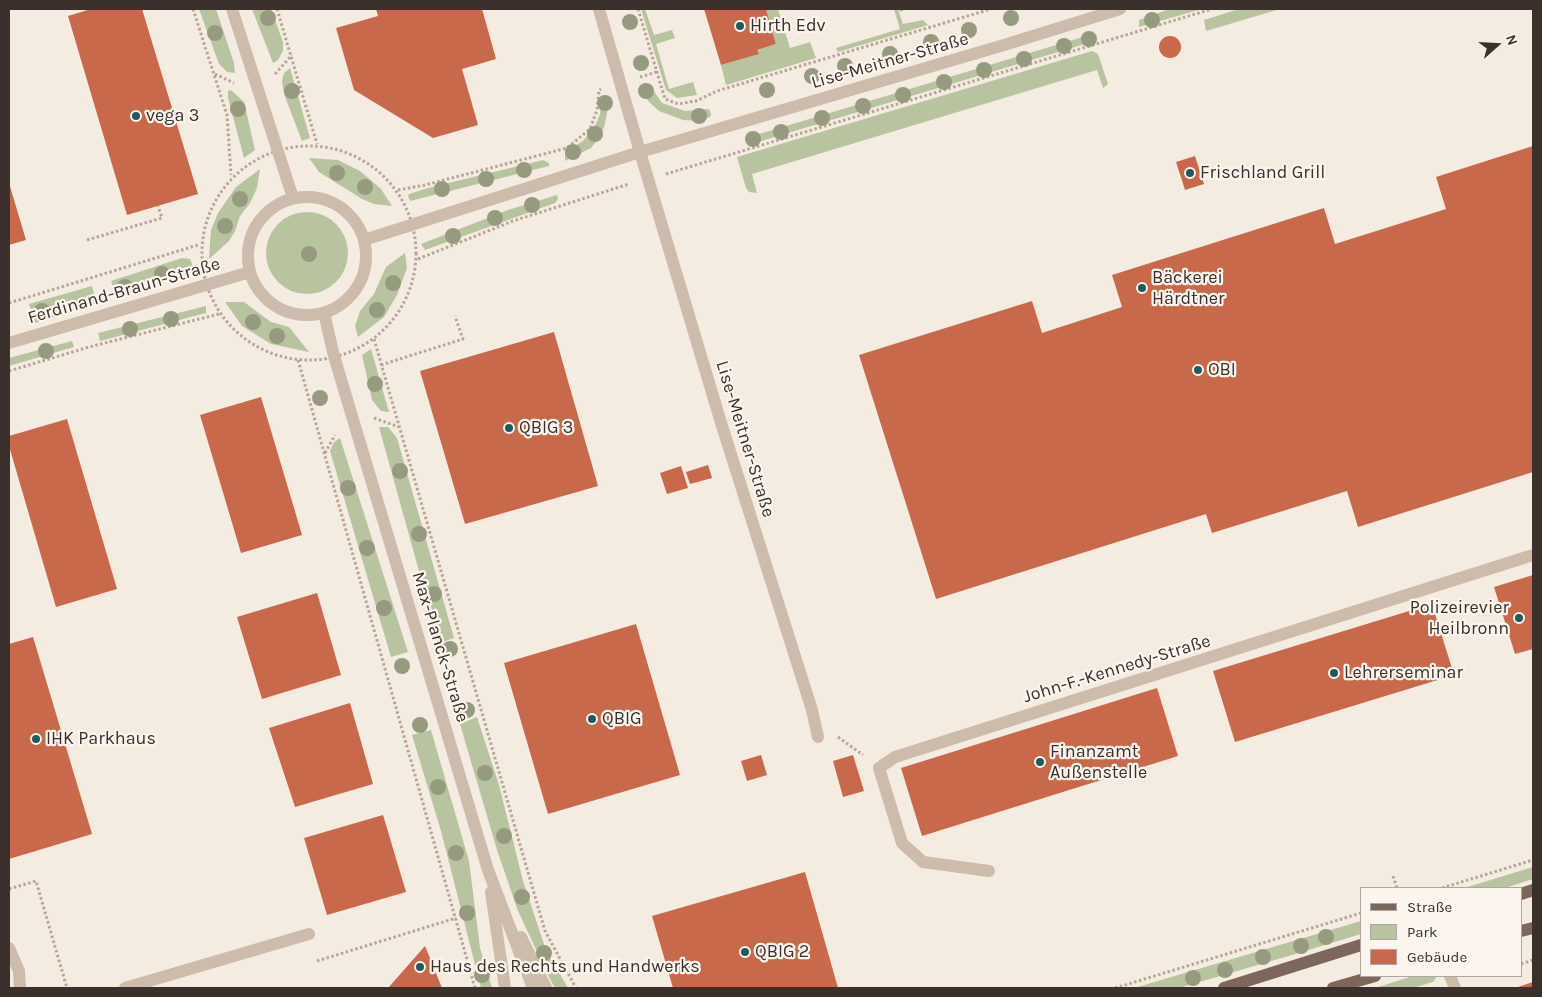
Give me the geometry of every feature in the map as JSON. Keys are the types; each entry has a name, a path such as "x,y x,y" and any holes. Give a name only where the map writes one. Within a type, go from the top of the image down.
{"main road":[{"path":"1224,988 1360,945"},
{"path":"1333,988 1372,977"}],"street":[{"path":"232,9 293,198"},
{"name":"Lise-Meitner-Straße","path":"599,9 722,426 812,710 818,737"},
{"name":"Lise-Meitner-Straße","path":"364,240 640,152 995,48 1120,9"},
{"path":"311,197 329,201 344,210 356,223 364,240 366,262 359,285 344,302 324,313 300,315 279,308 261,293 250,272 248,253 256,226 261,218 276,206 293,198 311,197"},
{"name":"Ferdinand-Braun-Straße","path":"9,343 250,272"},
{"name":"Max-Planck-Straße","path":"324,313 334,356 488,870 533,988"},
{"name":"John-F.-Kennedy-Straße","path":"879,768 895,757 1533,555"},
{"path":"879,768 902,843 923,862 989,871"},
{"path":"488,870 505,988"},
{"path":"488,870 546,988"},
{"path":"125,988 309,934"},
{"path":"9,948 19,971 20,988"}],"path":[{"path":"193,9 227,115 232,175"},
{"path":"277,9 317,144"},
{"path":"638,9 665,99 678,104 696,101 717,91 991,9"},
{"path":"418,259 513,220 1212,9"},
{"path":"398,190 435,183 567,148 590,129 597,110 599,90 621,83"},
{"path":"317,144 365,159 398,190 413,224 418,259 408,296 394,321 374,340 334,356 298,360 259,350 228,326 218,314 207,285 198,245 205,218 217,194 232,175 279,152 317,144"},
{"path":"87,240 162,218 158,206"},
{"path":"9,303 198,245"},
{"path":"9,371 89,347 218,314"},
{"path":"381,365 463,339 455,316"},
{"path":"374,340 545,930 576,988"},
{"path":"298,360 475,988"},
{"path":"818,737 841,737 879,768"},
{"path":"1445,887 1533,860"},
{"path":"1393,876 1396,887"},
{"path":"9,889 36,881 67,988"},
{"path":"1115,988 1360,913"},
{"path":"317,961 456,918"}],"green space":[{"path":"199,9 216,9 234,63 235,73 227,72 219,64"},
{"path":"252,9 271,9 283,42 283,51 278,60 273,63"},
{"path":"641,9 645,9 654,35 672,30 675,38 656,44 669,89 693,82 697,95 677,98 666,90"},
{"path":"766,9 778,9 790,48 810,42 816,58 726,85 721,65 758,54 757,50 776,44"},
{"path":"894,9 898,9 903,24 923,20 928,25 838,52 836,48 900,29"},
{"path":"1169,9 1202,9 1139,27 1139,20"},
{"path":"1239,9 1280,9 1206,31 1204,20"},
{"path":"1086,36 1095,41 748,145 746,138"},
{"path":"1092,51 1098,54 1108,84 1103,88 1097,70 752,174 757,193 749,192 746,188 737,157"},
{"path":"290,68 310,138 302,141 284,94 282,81 284,73"},
{"path":"649,84 662,103 685,111 709,109 710,117 699,121 683,120 659,111 638,88"},
{"path":"231,90 244,102 255,150 244,158 228,98 228,91"},
{"path":"604,96 609,101 601,135 591,148 565,161 565,152 583,141 596,124 600,114 601,98"},
{"path":"309,158 338,160 360,171 381,189 392,206 374,204 362,199 319,172"},
{"path":"543,160 549,163 549,166 410,201 408,196 428,188"},
{"path":"260,169 257,188 250,203 240,216 235,231 229,241 209,259 211,230 218,213 236,187"},
{"path":"557,195 558,199 555,203 425,250 421,244 508,210"},
{"path":"299,212 315,212 330,219 341,230 348,245 345,269 336,282 315,294 299,294 284,287 273,276 266,261 266,245 273,230 284,219"},
{"path":"405,253 407,268 397,295 384,317 358,337 355,326 360,311 374,294 386,267"},
{"path":"182,258 190,259 194,269 116,297 111,281"},
{"path":"92,286 97,304 35,323 29,304"},
{"path":"225,302 244,302 271,322 289,327 309,352 271,344 242,326"},
{"path":"206,306 206,313 100,341 98,333"},
{"path":"72,341 74,347 9,366 9,358"},
{"path":"371,349 389,412 381,411 372,400 362,355"},
{"path":"379,427 388,427 397,438 454,638 439,643"},
{"path":"340,438 408,652 391,657 330,451 334,442"},
{"path":"477,717 499,785 523,881 546,950 568,988 555,988 549,977 518,911 497,850 460,724"},
{"path":"431,730 469,861 480,948 492,988 481,988 441,831 412,735"},
{"path":"1533,867 1533,879 1508,887 1467,887"},
{"path":"1360,921 1360,934 1292,955 1179,988 1134,988"},
{"path":"1410,977 1436,977 1433,982 1413,988 1375,988"}],"building":[{"name":"vega 3","path":"91,9 142,9 198,194 127,215 68,16"},
{"path":"376,9 482,9 496,59 462,69 478,125 433,138 354,90 336,28 378,16"},
{"name":"Hirth Edv","path":"704,9 766,9 776,44 757,50 759,54 721,65"},
{"path":"1170,36 1178,39 1181,47 1178,55 1170,58 1162,55 1159,47 1162,39"},
{"name":"OBI","path":"1533,146 1533,472 1358,527 1347,491 1212,533 1206,514 936,599 859,355 1032,301 1042,333 1122,307 1112,275 1324,208 1335,244 1446,209 1436,177"},
{"name":"Frischland Grill","path":"1195,156 1204,184 1185,190 1176,162"},
{"path":"9,183 26,240 9,245"},
{"name":"QBIG 3","path":"554,332 598,486 465,524 420,371"},
{"path":"261,397 302,535 241,553 200,415"},
{"path":"67,419 117,589 56,607 9,446 9,436"},
{"path":"708,465 712,478 690,484 686,472"},
{"path":"681,466 688,488 667,494 660,473"},
{"name":"Polizeirevier Heilbronn","path":"1533,575 1533,649 1515,654 1494,587"},
{"path":"317,593 341,675 262,699 237,617"},
{"name":"Lehrerseminar","path":"1432,604 1454,675 1235,742 1213,671"},
{"name":"QBIG","path":"636,624 680,775 548,814 504,663"},
{"name":"IHK Parkhaus","path":"33,637 92,834 9,859 9,644"},
{"name":"Finanzamt Außenstelle","path":"1157,688 1178,756 922,836 901,768"},
{"path":"350,703 373,784 295,807 269,728"},
{"path":"761,755 767,775 747,781 741,761"},
{"path":"853,755 864,791 843,797 833,761"},
{"path":"383,815 406,892 327,915 304,838"},
{"name":"QBIG 2","path":"805,872 838,988 673,988 652,916"},
{"name":"Haus des Rechts und Handwerks","path":"425,946 442,988 388,988"},
{"path":"1533,982 1533,988 1515,988"}],"place":[{"name":"Hirth Edv","path":"740,26"},
{"name":"vega 3","path":"136,116"},
{"name":"Frischland Grill","path":"1190,173"},
{"name":"Bäckerei Härdtner","path":"1142,288"},
{"name":"OBI","path":"1198,370"},
{"name":"QBIG 3","path":"509,428"},
{"name":"Polizeirevier Heilbronn","path":"1519,618"},
{"name":"Lehrerseminar","path":"1334,673"},
{"name":"QBIG","path":"592,719"},
{"name":"IHK Parkhaus","path":"36,739"},
{"name":"Finanzamt Außenstelle","path":"1040,762"},
{"name":"QBIG 2","path":"745,952"},
{"name":"Haus des Rechts und Handwerks","path":"420,967"}]}
